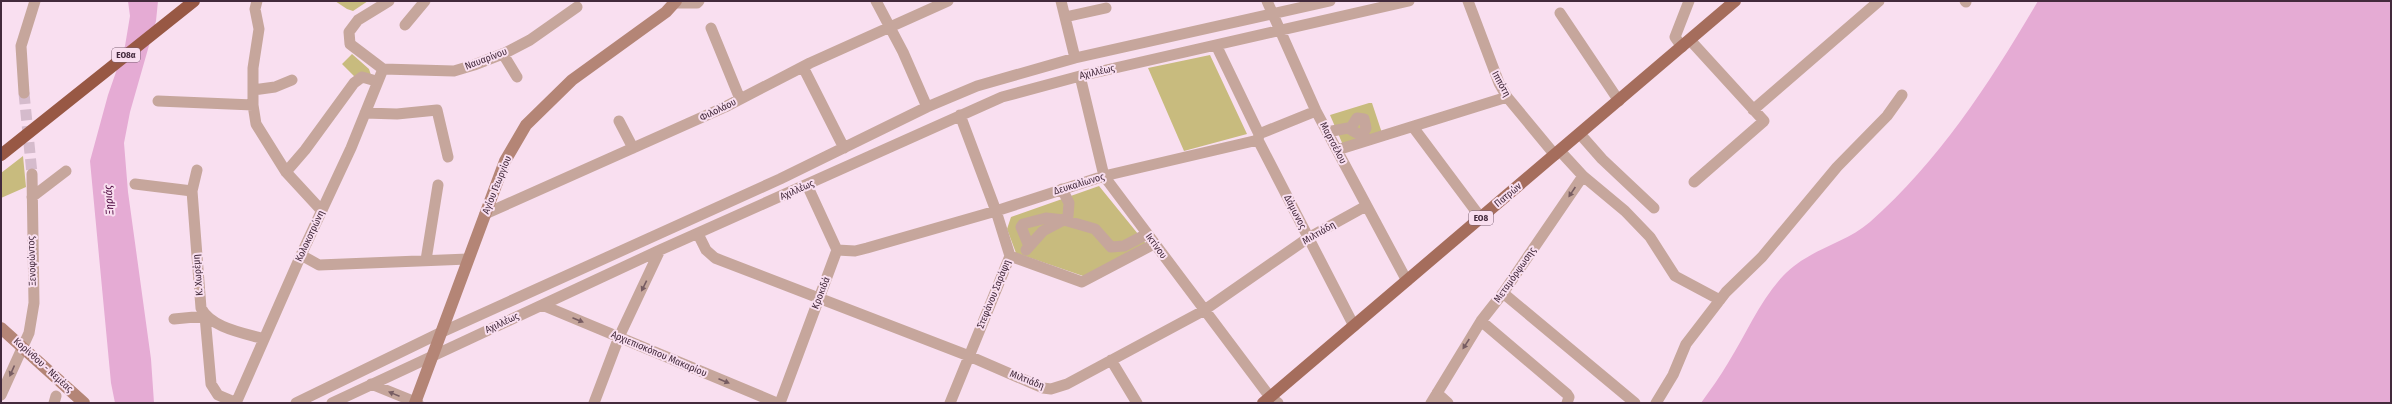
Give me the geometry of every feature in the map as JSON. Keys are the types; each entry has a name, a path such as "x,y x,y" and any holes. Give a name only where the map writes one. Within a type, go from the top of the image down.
{"highway":[{"name":"ΕΟ8α","path":"1,155 194,1"}],"main road":[{"name":"Πατρών","path":"1270,401 1354,326 1735,1"}],"street":[{"path":"24,93 20,68 20,46 35,1"},
{"path":"383,70 350,44 349,32 358,20 389,1"},
{"path":"405,25 425,1"},
{"path":"675,2 697,3 699,1"},
{"path":"876,1 903,52 927,107"},
{"name":"Φιλολάου","path":"485,214 740,99 933,4 948,1"},
{"path":"1060,1 1075,58"},
{"name":"Μαρτσέλου","path":"1267,1 1316,111 1407,281"},
{"name":"Αχιλλέως","path":"296,403 844,148 927,107 976,86 1075,58 1330,1"},
{"name":"Αχιλλέως","path":"332,403 432,355 660,250 1002,96 1080,76 1280,32 1341,16 1410,1"},
{"name":"Ιππότη","path":"1468,1 1491,64 1507,97 1558,153"},
{"path":"1689,1 1677,28 1675,37 1689,41 1764,121 1694,182"},
{"path":"1753,110 1879,1"},
{"name":"Αγίου Γεωργίου","path":"416,403 432,355 505,161 526,126 572,80 666,12 675,2"},
{"path":"254,4 259,29 253,68 253,105 256,124 286,172 322,211"},
{"name":"Ναυαρίνου","path":"383,70 454,71 503,54 545,30 577,7"},
{"path":"1065,17 1106,8"},
{"path":"1560,13 1619,101"},
{"path":"711,28 740,99"},
{"name":"Δάμωνος","path":"1216,45 1308,238 1354,326"},
{"path":"503,54 517,77"},
{"path":"803,67 844,148"},
{"name":"Κολοκοτρώνη","path":"237,403 301,255 351,148 376,81 383,70"},
{"name":"Ικτίνου","path":"1080,76 1104,176 1270,401"},
{"path":"286,172 305,150 354,83 362,77 376,81"},
{"path":"253,90 275,87 292,80"},
{"path":"1656,403 1673,375 1686,344 1720,300 1762,257 1837,167 1887,116 1902,95"},
{"path":"1337,150 1507,97"},
{"path":"158,101 253,105"},
{"path":"365,113 397,114 437,110 448,157"},
{"name":"Δευκαλίωνος","path":"837,250 855,251 867,248 996,211 1104,176 1259,137 1316,111"},
{"name":"Στεφάνου Σαράφη","path":"950,403 1010,256 996,211 960,115"},
{"path":"619,121 633,148"},
{"path":"1413,127 1481,218"},
{"path":"1327,132 1350,129"},
{"path":"1580,134 1602,159 1654,208"},
{"path":"1558,153 1625,211 1650,237 1675,276 1683,283 1720,300"},
{"name":"Κ. Χωρέμη","path":"197,170 192,191 197,278 201,308 205,316 212,384 218,395 237,403"},
{"path":"32,197 66,171"},
{"name":"Ξενοφώντος","path":"1,395 29,333 34,303 32,174"},
{"name":"Μεταμόρφωσης","path":"1431,403 1481,322 1504,293 1583,176"},
{"path":"135,184 192,191"},
{"path":"426,260 438,185"},
{"path":"807,185 837,250"},
{"path":"1022,259 1029,246 1047,227 1064,220 1070,210 1062,189"},
{"name":"Μιλτιάδη","path":"698,234 706,250 715,258 969,356 1034,385 1051,389 1060,387 1203,310 1308,238 1366,206"},
{"path":"1029,246 1021,227 1023,224 1046,218 1064,220 1095,230 1111,247 1124,246 1147,234"},
{"path":"1010,256 1022,259 1082,282 1154,244"},
{"path":"594,403 619,337 660,250"},
{"name":"Κροκιδά","path":"780,403 837,250"},
{"path":"301,255 319,265 468,259"},
{"path":"1504,293 1635,403"},
{"name":"Αρχιεπισκόπου Μακαρίου","path":"542,305 777,403"},
{"path":"174,319 205,316 214,322 264,339"},
{"path":"1481,322 1567,394 1569,397 1567,403"},
{"name":"Κορίνθου - Νεμέας","path":"1,328 84,403"},
{"path":"1111,360 1137,403"},
{"path":"371,384 416,403"},
{"path":"1437,393 1448,403"}],"shaded area":[{"path":"335,1 368,1 353,11"},
{"path":"352,54 369,69 371,75 354,76 342,64"},
{"path":"1210,55 1247,134 1184,151 1148,68"},
{"path":"1372,103 1382,133 1343,145 1330,115"},
{"path":"23,156 26,187 1,198 1,173"},
{"path":"1099,186 1147,245 1086,277 1016,253 1007,229 1011,217"}],"water":[{"name":"Ξηριάς","path":"128,1 158,1 156,21 130,112 124,143 128,192 151,359 154,403 115,403 111,383 90,161 108,95 125,46 130,16"},
{"path":"2038,1 2391,1 2391,403 1701,403 1735,352 1767,296 1783,276 1804,259 1860,230 1870,222 1919,173 1942,146 1983,90"}],"tunnel":[{"path":"24,93 32,174"}]}
